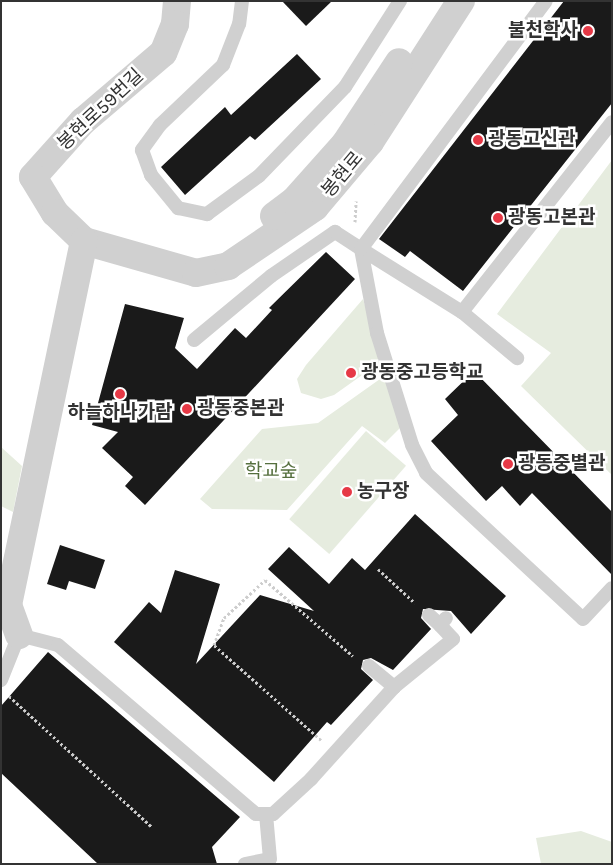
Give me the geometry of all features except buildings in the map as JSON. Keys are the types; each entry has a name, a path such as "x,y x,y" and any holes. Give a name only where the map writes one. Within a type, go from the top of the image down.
{"street":[{"name":"봉현로59번길","path":"56,213 33,177 83,121 163,53 175,24 177,1"},
{"name":"봉현로","path":"168,265 218,254 294,201 345,144 442,1"},
{"name":"봉현로","path":"56,213 84,241 196,273 228,266 315,207 370,142 461,1"},
{"path":"19,635 8,605 84,241"}],"lane":[{"path":"242,1 239,24 223,65 160,125 142,150 151,175 178,208 208,214 259,176 345,87 400,1"},
{"path":"546,1 361,249 377,333 412,445 426,473 583,619 612,588"},
{"path":"462,312 612,122"},
{"path":"194,340 271,276 335,232 462,312 517,358"},
{"path":"1,680 19,635 58,645 205,776 256,814 273,814 335,752 394,687 454,639 443,622 429,615"},
{"path":"363,663 394,687"},
{"path":"245,864 270,859 266,814"}],"path":[{"path":"378,570 429,615"},
{"path":"335,752 214,645 224,618 265,580 363,663"},
{"path":"1,689 151,826"}],"green space":[{"path":"612,160 612,475 521,386 551,353 497,314"},
{"path":"363,299 382,361 334,395 321,399 301,393 297,379 306,365"},
{"name":"학교숲","path":"380,379 387,383 401,427 385,443 362,426 287,510 212,509 200,499 262,429 318,423"},
{"name":"농구장","path":"366,431 406,466 329,554 289,519"},
{"path":"1,447 22,466 13,512 1,506"},
{"path":"581,831 612,842 612,864 541,864 536,838"}],"place":[{"name":"불천학사","path":"588,31"},
{"name":"광동고신관","path":"478,140"},
{"name":"광동고본관","path":"498,218"},
{"name":"광동중고등학교","path":"351,373"},
{"name":"하늘하나가람","path":"120,394"},
{"name":"광동중본관","path":"187,409"},
{"name":"광동중별관","path":"508,464"},
{"name":"농구장","path":"347,492"}]}
